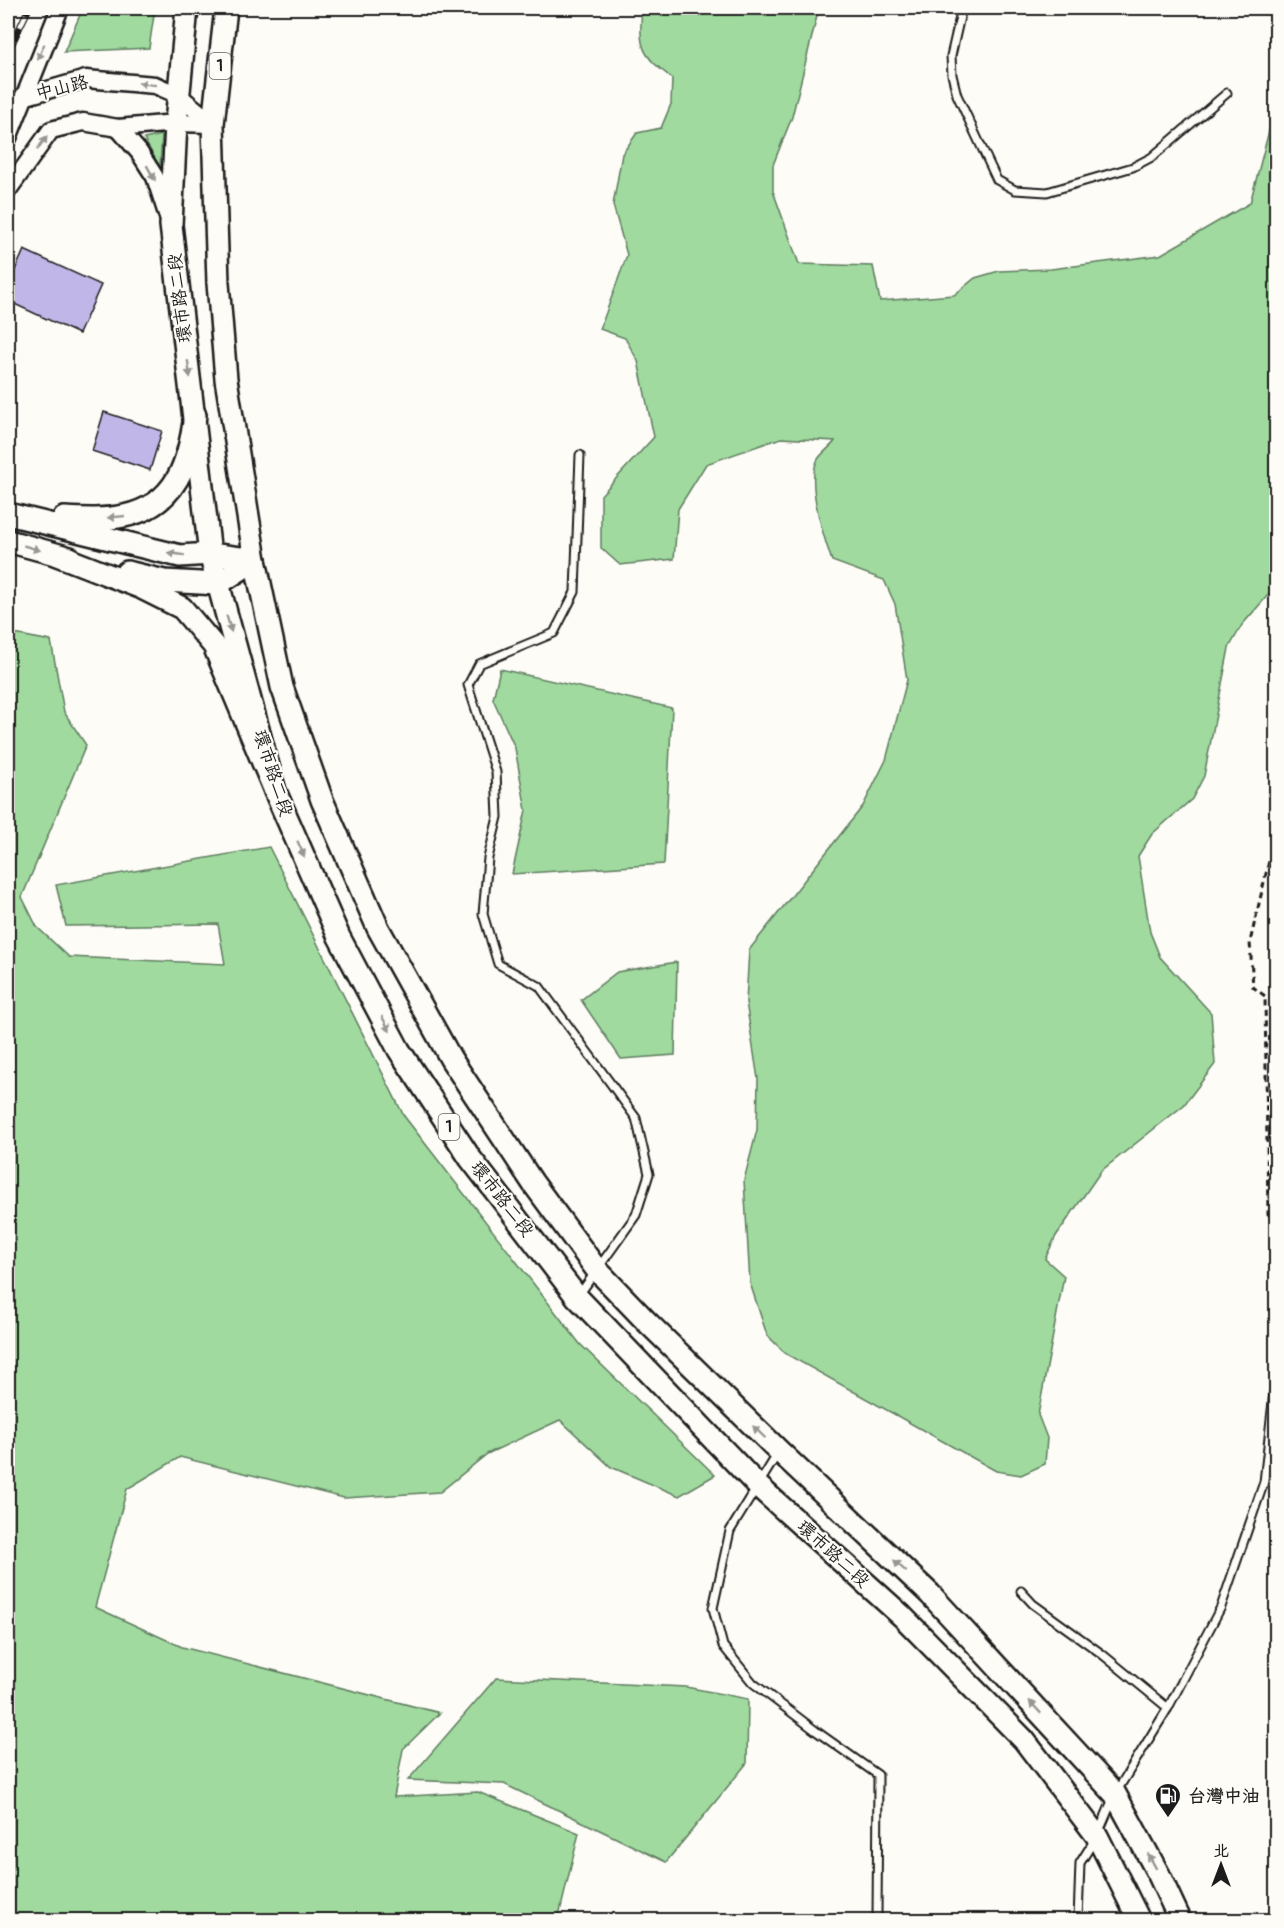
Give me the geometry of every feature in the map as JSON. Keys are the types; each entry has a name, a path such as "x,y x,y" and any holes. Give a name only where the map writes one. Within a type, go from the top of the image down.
{"main road":[{"name":"1","path":"176,123 187,8"},
{"name":"1","path":"213,124 226,8"},
{"name":"環市路二段","path":"176,123 171,225 210,554 275,791 339,937 399,1050 470,1158 577,1297 758,1486 902,1616 1024,1740 1097,1836 1139,1920"},
{"name":"環市路二段","path":"213,124 218,283 226,380 255,560 282,687 322,800 378,928 451,1059 533,1183 597,1270 646,1322 930,1594 1115,1794 1179,1917"},
{"path":"30,518 98,519 124,516 147,508 166,495 182,472 189,453 195,415"},
{"path":"8,514 180,556 210,554 255,560"},
{"path":"8,541 164,580 218,584 255,560"},
{"path":"57,555 142,588 182,608 214,646 275,791"}],"street":[{"path":"23,97 60,8"},
{"name":"中山路","path":"8,138 23,97 86,79 155,85 178,95 213,124"},
{"path":"8,190 51,130 83,122 118,128 176,123 213,124"},
{"path":"118,128 139,152 155,177 171,225"}],"lane":[{"path":"962,8 951,56 952,75 957,95 997,180 1015,190 1047,192 1133,167 1152,157 1227,93"},
{"path":"577,1297 636,1215 650,1174 636,1118 538,986 498,964 483,914 488,858 498,817 496,772 468,685 479,663 554,633 570,602 575,591 580,455"},
{"path":"1078,1920 1080,1863 1097,1836 1115,1794 1168,1708 1221,1607 1264,1482 1276,1389"},
{"path":"779,1451 730,1531 713,1608 723,1646 753,1683 879,1775 877,1920"},
{"path":"1021,1591 1034,1604 1102,1654 1168,1708"}],"path":[{"path":"1276,831 1250,942 1253,987 1265,996 1268,1214 1276,1218"}],"green space":[{"path":"83,8 155,8 149,48 64,52"},
{"path":"642,8 819,8 792,117 773,165 773,191 799,264 873,266 880,301 954,295 975,278 999,271 1051,269 1160,255 1250,203 1276,104 1276,586 1242,625 1229,648 1204,776 1192,799 1152,834 1138,856 1150,932 1160,957 1211,1013 1215,1064 1184,1105 1101,1171 1056,1236 1045,1259 1064,1276 1038,1415 1047,1438 1045,1464 1021,1475 996,1471 786,1354 767,1335 750,1283 744,1180 757,1130 758,1079 746,1002 749,950 863,806 886,760 907,680 895,604 884,580 832,561 825,539 817,511 814,471 818,458 835,441 781,438 706,464 678,509 674,559 620,565 601,548 601,495 654,437 638,361 625,338 600,329 627,255 613,205 622,154 637,133 661,128 671,104 672,78 653,62 644,49 641,32"},
{"path":"162,135 160,167 144,139"},
{"path":"14,634 51,641 64,712 86,745 22,897 37,927 69,957 225,964 218,924 66,926 56,885 269,847 404,1116 580,1344 715,1475 679,1496 611,1467 560,1420 487,1454 440,1492 344,1498 180,1457 127,1489 95,1607 182,1647 440,1713 403,1749 394,1797 478,1792 579,1833 558,1920 8,1920 8,644"},
{"path":"500,669 672,708 664,864 512,874 526,810 515,748 493,699"},
{"path":"677,962 675,1055 621,1059 581,1000 617,972"},
{"path":"496,1678 686,1687 748,1699 747,1763 666,1862 504,1784 408,1780"}],"building":[{"path":"24,250 101,285 79,334 8,301 8,286"},
{"path":"104,412 162,431 150,470 92,451"}],"waterway":[{"path":"1272,1920 1276,1919"}],"railway":[{"path":"8,19 13,8"},
{"path":"8,52 29,8"}],"place":[{"name":"台灣中油","path":"1168,1819"}]}
